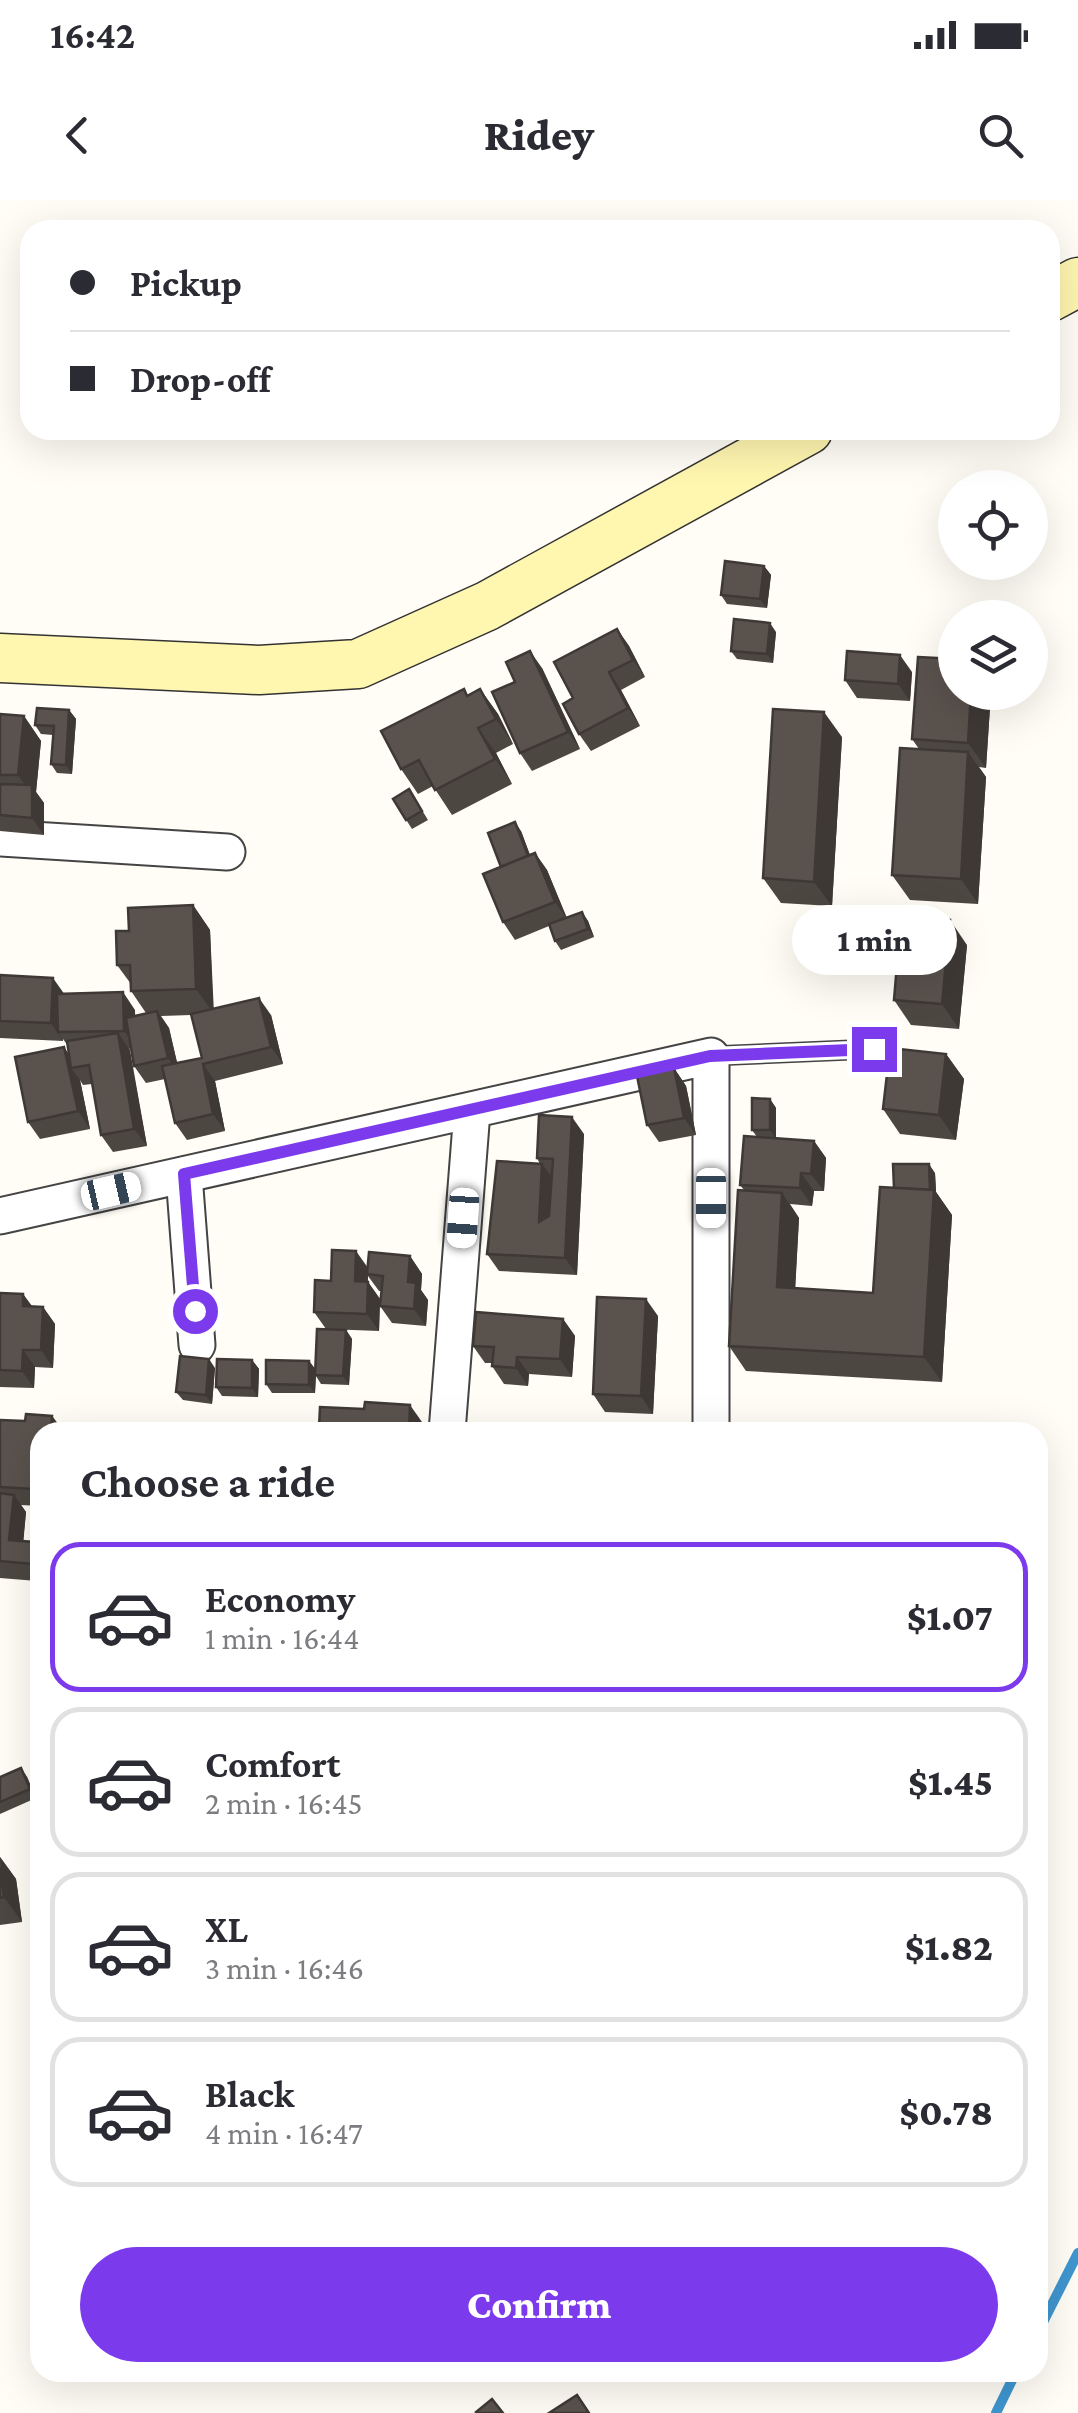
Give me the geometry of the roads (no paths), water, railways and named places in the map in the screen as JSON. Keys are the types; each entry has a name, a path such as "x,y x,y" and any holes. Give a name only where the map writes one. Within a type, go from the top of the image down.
{"main road":[{"path":"0,658 259,670 358,664 487,606 790,440"}],"street":[{"path":"0,838 227,852"},
{"path":"0,1216 710,1056 710,1422"},
{"path":"447,1422 472,1111"},
{"path":"184,1174 197,1346"}],"lane":[{"path":"710,1056 874,1049"}],"waterway":[{"path":"1048,2312 1078,2253"},
{"path":"996,2413 1011,2382"}]}
